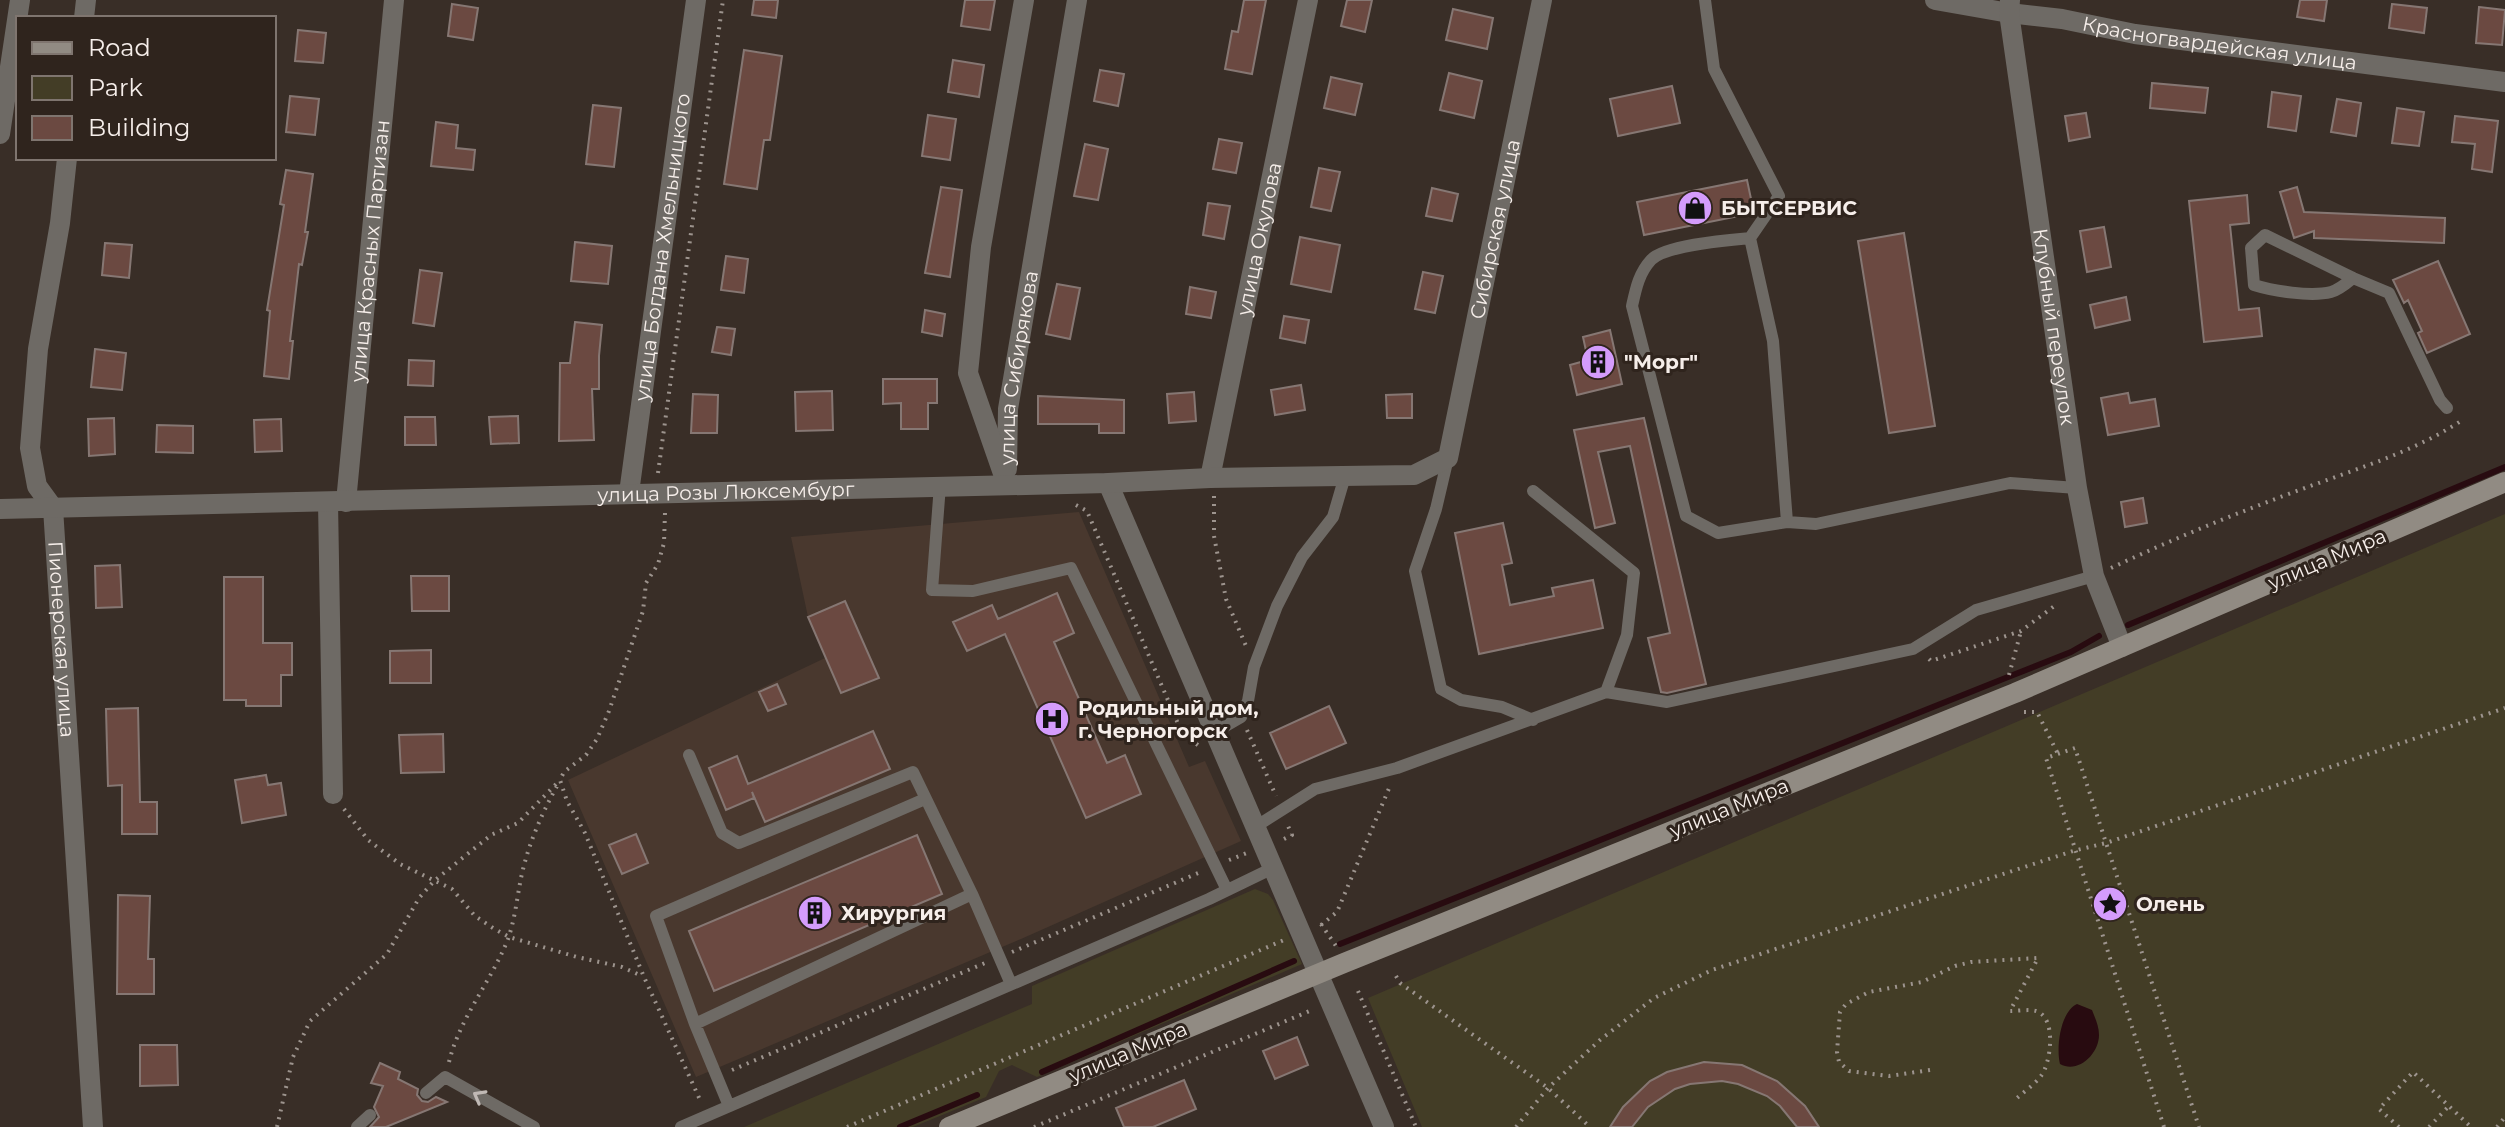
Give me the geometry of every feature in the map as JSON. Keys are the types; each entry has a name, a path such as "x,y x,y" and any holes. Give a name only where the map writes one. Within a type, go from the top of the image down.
{"main road":[{"name":"улица Мира","path":"949,1127 1319,973 2001,699 2505,482"}],"street":[{"name":"улица Красных Партизан","path":"333,794 337,502 394,0"},
{"name":"улица Богдана Хмельницкого","path":"629,493 696,0"},
{"name":"улица Сибирякова","path":"1007,485 968,373 981,247 1024,0"},
{"name":"улица Сибирякова","path":"1007,485 1008,409 1077,0"},
{"name":"улица Окулова","path":"1210,478 1308,0"},
{"name":"Сибирская улица","path":"1448,458 1542,0"},
{"name":"Красногвардейская улица","path":"1935,0 2009,6 2150,36 2505,82"},
{"name":"Клубный переулок","path":"2009,6 2077,488 2094,576 2122,647"},
{"path":"0,134 16,27"},
{"name":"Пионерская улица","path":"67,160 60,223 38,349 30,448 37,486 53,508 93,1127"},
{"name":"улица Розы Люксембург","path":"0,509 1414,475 1448,458"},
{"path":"1108,483 1384,1127"}],"lane":[{"path":"1705,0 1714,69 1779,196 1750,238 1773,341 1787,522"},
{"path":"2353,278 2333,292 2268,289 2254,285 2251,248 2265,235 2389,293 2440,400 2447,408"},
{"path":"1750,238 1701,243 1654,256 1638,277 1632,306 1686,516 1718,533 1787,522 1816,524 2010,483 2077,488"},
{"path":"1448,458 1436,509 1415,571 1441,689 1461,700 1502,707 1533,720"},
{"path":"1215,732 1241,717 1248,701 1254,667 1277,606 1302,557 1333,517 1345,476"},
{"path":"940,485 932,590 973,591 1071,568 1227,890"},
{"path":"1533,491 1634,573 1627,635 1606,692"},
{"path":"1255,827 1315,789 1397,768 1606,692 1667,702 1913,649 1976,610 2094,576"},
{"path":"689,755 722,833 739,843 913,772 1011,984"},
{"path":"729,1106 656,916 925,799"},
{"path":"686,1126 1273,868"},
{"path":"695,1024 972,894"},
{"path":"426,1093 445,1077 534,1127"},
{"path":"357,1127 370,1115"}],"path":[{"path":"445,1077 456,1035 489,982 509,937 521,875 538,819 564,772 586,755 597,739 609,711 643,611 646,583 658,564 664,543 665,514 658,477 723,0"},
{"path":"2094,576 2228,516 2391,456 2464,419"},
{"path":"1210,478 1214,496 1214,536 1226,599 1254,667"},
{"path":"1074,504 1087,511 1182,733 1207,753"},
{"path":"1913,649 1931,661 2021,631 2008,677"},
{"path":"1516,1127 1548,1088 1600,1040 1654,998 1712,970 2073,851 2106,843 2505,708"},
{"path":"2024,712 2037,712 2058,754"},
{"path":"1241,717 1292,835 1283,838 1290,852"},
{"path":"2164,1127 2073,851 2046,758 2075,748 2199,1127"},
{"path":"1321,925 1337,912 1397,768"},
{"path":"277,1127 293,1057 310,1021 387,954 419,898 434,881 491,835 518,823 560,780"},
{"path":"560,780 702,1103"},
{"path":"333,794 368,840 400,864 452,889 475,916 509,937 622,967 644,977"},
{"path":"694,1087 1249,852"},
{"path":"1315,910 1336,947"},
{"path":"847,1127 1286,939"},
{"path":"1930,1070 1889,1076 1849,1071 1839,1062 1837,1052 1840,1012 1854,997 1922,982 1971,962 2038,958 2010,1011 2036,1011 2041,1014 2048,1024 2049,1056 2040,1078 2017,1098"},
{"path":"1396,976 1400,983 1548,1088 1590,1127"},
{"path":"1358,991 1416,1127"},
{"path":"1034,1127 1313,1009"},
{"path":"2399,1127 2379,1109 2413,1072 2471,1127"},
{"path":"2429,1127 2449,1106"},
{"path":"2497,1127 2505,1117"}],"shaded area":[{"path":"1079,512 1189,767 1205,761 1241,841 1021,939 696,1077 568,780 825,658 841,693 878,677 845,601 808,617 791,537"},
{"path":"2077,1004 2092,1010 2098,1028 2098,1042 2086,1060 2067,1066 2060,1064 2059,1040 2067,1014"}],"green space":[{"path":"2505,514 2505,1127 1422,1127 1368,998"},
{"path":"1255,889 1268,894 1273,900 1302,964 1037,1077 1012,1065 999,1071 986,1097 913,1127 744,1127 1032,1004 1032,986"}],"building":[{"path":"754,0 778,0 776,18 752,15"},
{"path":"965,0 995,0 990,30 961,26"},
{"path":"1244,0 1266,0 1252,74 1225,69 1232,31 1238,32"},
{"path":"1347,0 1372,0 1365,32 1341,26"},
{"path":"2300,0 2327,0 2324,21 2297,17"},
{"path":"452,4 478,8 473,40 448,36"},
{"path":"2392,4 2427,8 2424,33 2389,28"},
{"path":"2479,7 2505,10 2502,45 2476,43"},
{"path":"1453,9 1493,18 1487,49 1446,40"},
{"path":"298,30 326,33 323,63 295,61"},
{"path":"744,50 782,56 770,140 764,140 757,189 724,184"},
{"path":"953,60 984,65 979,97 948,92"},
{"path":"1100,70 1124,74 1118,106 1094,101"},
{"path":"1449,73 1482,81 1474,118 1440,110"},
{"path":"1331,77 1362,84 1355,115 1324,108"},
{"path":"2152,83 2208,88 2205,113 2150,108"},
{"path":"1672,86 1680,123 1618,136 1610,99"},
{"path":"2272,92 2301,96 2296,131 2268,127"},
{"path":"290,96 319,99 315,135 286,132"},
{"path":"2337,99 2361,103 2356,136 2331,132"},
{"path":"593,105 621,108 614,167 586,164"},
{"path":"2397,108 2424,112 2419,146 2392,143"},
{"path":"2086,113 2090,137 2069,141 2065,116"},
{"path":"928,115 956,119 950,160 922,156"},
{"path":"2455,116 2498,121 2492,172 2472,169 2475,144 2452,142"},
{"path":"436,122 458,125 456,148 475,150 473,170 431,166"},
{"path":"1219,139 1242,143 1236,173 1213,169"},
{"path":"1085,144 1108,149 1098,200 1074,196"},
{"path":"1319,168 1340,172 1331,211 1311,207"},
{"path":"286,170 313,174 305,232 308,232 302,265 299,264 289,379 264,376 270,311 267,310 284,205 280,204"},
{"name":"БЫТСЕРВИС","path":"1747,180 1754,213 1644,235 1637,202"},
{"path":"941,187 962,190 950,277 925,273"},
{"path":"2297,187 2304,212 2445,218 2444,243 2314,238 2314,231 2294,238 2280,192"},
{"path":"1432,188 1458,194 1452,221 1426,216"},
{"path":"2247,195 2249,223 2230,225 2239,310 2259,308 2262,336 2204,342 2189,201"},
{"path":"1208,203 1230,206 1224,239 1203,235"},
{"path":"2104,227 2111,267 2087,272 2080,231"},
{"path":"1904,233 1935,426 1889,433 1858,241"},
{"path":"1300,237 1340,245 1331,292 1291,284"},
{"path":"575,242 612,246 608,284 571,281"},
{"path":"105,243 132,245 129,278 102,275"},
{"path":"726,256 748,259 744,293 721,290"},
{"path":"2438,261 2470,334 2427,353 2418,333 2422,331 2408,300 2404,303 2393,280"},
{"path":"420,270 442,273 434,326 413,323"},
{"path":"1423,272 1443,276 1435,313 1415,309"},
{"path":"1057,284 1080,288 1070,339 1046,334"},
{"path":"1190,287 1216,292 1211,318 1186,314"},
{"path":"2126,297 2130,320 2095,328 2090,305"},
{"path":"925,310 945,314 942,336 922,332"},
{"path":"1284,316 1309,320 1305,343 1280,338"},
{"path":"575,322 602,325 599,389 592,389 594,440 559,441 560,363 570,363"},
{"path":"717,327 735,329 731,355 712,352"},
{"name":"\"Морг\"","path":"1610,330 1622,384 1577,395 1570,365 1588,360 1583,337"},
{"path":"95,349 126,353 122,390 91,387"},
{"path":"409,360 434,361 433,386 408,385"},
{"path":"883,379 937,379 937,403 928,403 928,429 901,429 901,403 883,404"},
{"path":"1301,385 1305,410 1275,415 1271,390"},
{"path":"832,391 833,430 796,431 795,392"},
{"path":"1194,392 1196,421 1169,423 1167,394"},
{"path":"2128,393 2130,403 2155,399 2159,426 2108,435 2101,398"},
{"path":"693,394 718,395 717,433 691,433"},
{"path":"1412,394 1412,418 1387,418 1386,395"},
{"path":"1038,396 1124,400 1124,433 1099,433 1099,424 1038,424"},
{"path":"518,416 519,443 491,444 489,417"},
{"path":"405,417 435,417 436,445 405,445"},
{"path":"114,418 115,454 89,456 88,419"},
{"path":"1644,418 1706,684 1667,693 1661,692 1648,638 1670,633 1630,446 1598,452 1615,523 1595,528 1574,430"},
{"path":"281,419 282,451 255,452 254,420"},
{"path":"157,425 193,426 193,453 156,452"},
{"path":"2143,498 2147,523 2125,527 2121,502"},
{"path":"1503,523 1512,563 1502,565 1510,605 1554,596 1552,588 1593,580 1603,628 1479,654 1455,533"},
{"path":"120,565 122,607 96,608 95,566"},
{"path":"411,576 449,576 449,611 412,611"},
{"path":"224,577 263,577 263,643 292,643 292,675 281,675 281,706 246,706 246,700 224,700"},
{"name":"Родильный дом, г. Черногорск","path":"1057,593 1074,633 1054,642 1107,763 1125,755 1141,794 1086,818 1005,634 967,651 953,622 992,605 998,619"},
{"path":"845,601 879,678 841,693 808,617"},
{"path":"431,650 431,683 390,683 390,651"},
{"path":"777,684 786,704 768,711 759,692"},
{"path":"1329,706 1346,743 1286,769 1270,733"},
{"path":"138,708 140,802 157,802 157,834 122,834 122,785 108,786 106,709"},
{"path":"873,731 890,769 765,822 752,792 754,798 726,810 709,768 737,756 748,784"},
{"path":"443,734 444,772 401,773 399,735"},
{"path":"266,775 268,785 281,783 286,815 242,823 235,780"},
{"path":"636,834 648,863 622,874 609,845"},
{"name":"Хирургия","path":"917,835 942,894 714,991 689,931"},
{"path":"118,895 150,896 148,959 154,959 154,994 117,994"},
{"path":"1297,1037 1308,1065 1275,1079 1263,1051"},
{"path":"140,1045 177,1045 178,1085 140,1086"},
{"path":"1704,1062 1742,1065 1777,1081 1805,1106 1819,1127 1797,1127 1767,1096 1722,1081 1690,1084 1675,1089 1648,1107 1632,1127 1610,1127 1623,1107 1650,1081 1667,1072"},
{"path":"380,1063 400,1072 398,1079 418,1089 417,1095 422,1101 428,1102 436,1097 447,1102 386,1127 370,1127 379,1117 374,1107 383,1086 371,1083"},
{"path":"1184,1080 1196,1109 1153,1127 1124,1127 1116,1108"}],"waterway":[{"path":"2128,625 2505,467"},
{"path":"1340,944 2071,652 2099,636"},
{"path":"1042,1072 1294,961"},
{"path":"900,1127 977,1095"}],"place":[{"name":"БЫТСЕРВИС","path":"1695,208"},
{"name":"\"Морг\"","path":"1598,362"},
{"name":"Родильный дом, г. Черногорск","path":"1052,719"},
{"name":"Олень","path":"2110,904"},
{"name":"Хирургия","path":"815,913"}]}
